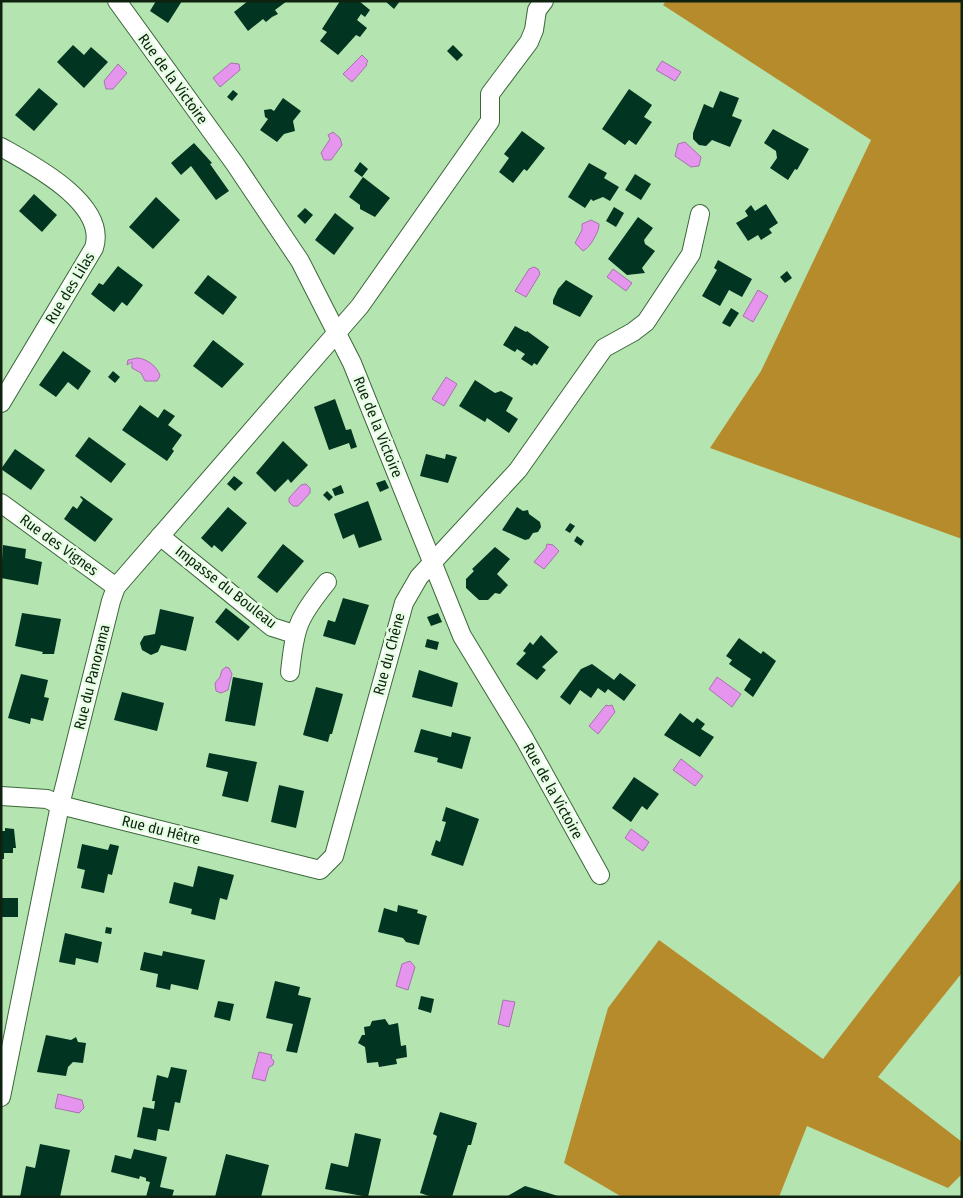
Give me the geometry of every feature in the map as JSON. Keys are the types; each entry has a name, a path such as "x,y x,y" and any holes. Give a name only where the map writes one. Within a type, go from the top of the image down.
{"street":[{"name":"Rue de la Victoire","path":"116,1 235,164 300,260 338,334 462,636 524,738 600,875"},
{"name":"Rue du Panorama","path":"1,1097 60,805 110,601 116,587 338,334 360,306 490,122 490,94 529,42 534,30 536,4"},
{"name":"Rue des Lilas","path":"1,147 39,170 83,204 94,220 97,231 94,248 1,403"},
{"name":"Rue du Chêne","path":"320,870 334,856 404,602 419,577 518,470 604,348 633,332 646,322 691,254 700,214"},
{"name":"Rue des Vignes","path":"1,503 116,587"},
{"name":"Impasse du Bouleau","path":"160,536 272,627 294,634"},
{"name":"Impasse du Bouleau","path":"290,672 294,634 304,611 327,582"},
{"name":"Rue du Hêtre","path":"1,796 47,799 60,805 320,870"}],"shaded area":[{"path":"666,1 962,1 962,539 710,448 761,371 871,140 663,5"},
{"path":"362,55 368,61 367,65 352,82 343,74"},
{"path":"662,61 681,72 675,81 656,70"},
{"path":"231,63 239,64 240,70 220,87 213,78"},
{"path":"118,64 127,73 113,89 106,89 104,81"},
{"path":"333,132 340,138 342,145 331,160 324,160 321,153 330,139 328,135"},
{"path":"685,142 701,157 699,166 691,167 675,156 678,144"},
{"path":"591,220 599,224 599,227 591,243 583,251 575,243 582,230 582,224"},
{"path":"534,267 538,269 540,274 526,297 515,291 529,269"},
{"path":"613,269 632,283 626,291 607,277"},
{"path":"758,290 768,296 753,322 743,316"},
{"path":"137,358 148,361 154,366 160,376 157,381 145,381 141,373 132,368 132,362 127,365 128,360"},
{"path":"446,377 457,384 444,406 432,399"},
{"path":"306,484 310,488 310,493 298,506 293,506 289,502 289,498 301,485"},
{"path":"547,544 553,545 559,551 544,569 534,562 546,548"},
{"path":"226,667 229,668 232,674 228,690 221,693 216,691 215,683 220,677 222,670"},
{"path":"717,677 741,694 732,707 709,689"},
{"path":"606,705 612,705 615,712 598,734 589,726"},
{"path":"681,759 703,776 695,786 673,770"},
{"path":"631,829 649,842 643,851 625,838"},
{"path":"962,878 962,973 878,1077 962,1142 962,1174 948,1188 807,1126 779,1197 622,1197 564,1163 608,1008 659,940 823,1059"},
{"path":"410,961 415,967 408,990 396,986 402,964"},
{"path":"503,1000 515,1002 509,1027 498,1024"},
{"path":"259,1052 272,1055 271,1058 274,1061 273,1065 269,1067 265,1081 252,1078"},
{"path":"58,1094 82,1100 84,1108 79,1113 55,1108"}],"building":[{"path":"156,1 182,1 168,23 150,11"},
{"path":"248,1 287,1 275,10 278,14 266,22 263,19 248,31 234,12"},
{"path":"340,1 359,1 370,10 365,17 361,14 357,20 367,28 360,37 356,35 338,55 320,41 327,32 322,29"},
{"path":"385,1 400,1 394,9"},
{"path":"73,45 84,55 91,47 108,62 84,88 57,62"},
{"path":"453,45 463,55 457,61 447,51"},
{"path":"39,88 58,104 34,131 15,115"},
{"path":"629,89 652,105 644,117 652,122 636,145 629,140 625,145 602,129"},
{"path":"233,90 238,94 232,101 227,97"},
{"path":"720,91 739,98 732,116 742,120 730,147 712,140 706,146 699,145 693,139 693,133 704,104 713,108"},
{"path":"283,98 301,111 293,121 295,131 284,134 277,142 260,130 268,119 265,117 264,110 271,109 274,111"},
{"path":"773,129 809,149 797,170 795,169 788,180 770,168 777,158 776,151 764,143"},
{"path":"522,131 545,148 527,171 524,169 513,183 499,172 509,158 504,154"},
{"path":"194,143 212,163 210,164 229,191 216,200 191,166 181,175 171,163"},
{"path":"360,162 368,169 362,177 354,171"},
{"path":"589,163 607,173 604,178 619,187 610,201 603,197 593,201 591,199 585,208 568,197"},
{"path":"635,174 651,184 641,200 625,190"},
{"path":"363,177 390,198 375,217 360,209 360,205 349,197"},
{"path":"34,194 57,215 42,232 19,211"},
{"path":"156,197 180,220 153,249 129,227"},
{"path":"766,204 778,223 769,229 772,233 761,240 758,235 748,241 736,223 748,216 745,211 751,205 755,211"},
{"path":"614,207 624,213 616,227 606,221"},
{"path":"305,208 313,215 305,224 297,216"},
{"path":"335,213 354,228 334,255 315,240"},
{"path":"638,217 653,228 644,240 645,244 655,251 642,268 645,273 627,275 608,259"},
{"path":"718,260 752,279 742,297 729,290 720,306 702,296 717,270 714,268"},
{"path":"118,266 143,285 127,306 122,302 114,312 91,294 99,283 103,285"},
{"path":"787,271 792,278 785,283 780,277"},
{"path":"208,275 237,297 223,315 194,293"},
{"path":"566,280 593,296 580,317 553,304 558,289"},
{"path":"731,308 739,313 730,327 722,323"},
{"path":"515,326 527,331 549,347 537,365 534,363 532,366 521,359 525,354 517,349 515,352 503,345"},
{"path":"213,340 244,364 222,388 193,366"},
{"path":"63,351 91,371 78,390 68,382 56,397 39,385"},
{"path":"113,371 120,377 115,383 108,377"},
{"path":"475,380 495,393 501,391 513,398 506,411 518,419 509,433 487,418 485,422 459,406"},
{"path":"335,399 346,430 351,429 357,447 351,449 349,443 329,450 314,407"},
{"path":"140,405 158,418 164,409 175,416 168,425 182,435 172,449 174,451 167,461 122,430"},
{"path":"89,437 126,464 111,483 75,456"},
{"path":"283,441 308,465 291,483 288,479 275,492 256,473"},
{"path":"15,449 45,470 31,490 1,469"},
{"path":"426,454 445,459 446,454 457,457 448,483 420,476"},
{"path":"234,476 243,483 235,491 227,484"},
{"path":"385,480 389,488 380,492 376,483"},
{"path":"341,485 344,493 335,496 332,489"},
{"path":"327,491 333,497 329,501 323,495"},
{"path":"81,496 113,519 95,542 64,519 73,506 77,509 83,500"},
{"path":"368,501 382,540 359,548 354,534 343,539 334,514"},
{"path":"228,507 247,523 222,552 214,545 212,548 201,538"},
{"path":"517,507 523,511 528,510 529,514 540,522 541,527 538,532 533,533 529,539 525,540 502,530"},
{"path":"570,523 575,526 570,533 565,530"},
{"path":"577,536 584,541 581,546 574,541"},
{"path":"283,544 304,561 277,593 257,577"},
{"path":"3,545 26,549 25,558 42,562 38,585 1,578"},
{"path":"495,547 510,559 497,574 508,585 500,594 495,593 488,600 479,600 466,588 466,579 474,571 472,569"},
{"path":"343,598 369,605 355,645 323,636 328,620 335,622"},
{"path":"226,608 250,627 238,641 215,622"},
{"path":"160,609 194,617 186,651 161,645 158,652 151,655 142,650 140,643 144,636 155,634"},
{"path":"22,613 61,619 54,654 42,654 43,652 15,646"},
{"path":"438,613 442,622 431,626 427,617"},
{"path":"541,635 558,652 542,667 546,670 537,680 516,664 526,653 523,651 530,642 533,645"},
{"path":"739,638 761,654 763,651 776,661 753,697 744,690 751,679 729,664 732,660 726,656"},
{"path":"427,639 439,642 437,650 425,647"},
{"path":"592,664 614,680 620,673 636,685 624,701 608,689 605,693 598,688 591,698 580,690 570,705 560,697 581,669"},
{"path":"419,670 458,683 452,707 412,697"},
{"path":"21,674 48,680 44,697 49,698 43,721 31,718 30,724 8,718"},
{"path":"233,677 263,683 255,726 225,721"},
{"path":"316,687 343,694 328,742 303,735"},
{"path":"122,692 164,703 157,731 114,720"},
{"path":"680,713 693,723 697,718 705,724 701,729 714,737 700,757 664,735"},
{"path":"421,729 451,737 452,732 471,737 462,769 437,762 438,758 414,752"},
{"path":"209,753 257,762 248,802 222,796 228,772 206,767"},
{"path":"634,777 659,794 647,810 642,806 631,822 612,808"},
{"path":"279,785 304,791 296,828 271,822"},
{"path":"446,807 479,819 463,866 431,855 436,840 440,842 446,822 442,821"},
{"path":"5,828 14,829 16,848 13,848 13,853 4,853 4,859 1,859 1,831 5,831"},
{"path":"82,844 108,850 110,844 119,846 112,875 108,874 104,893 81,888 85,870 77,868"},
{"path":"198,866 234,875 227,900 220,898 215,920 191,914 192,909 169,903 174,882 193,887"},
{"path":"1,898 18,898 18,917 1,917"},
{"path":"398,905 418,910 417,913 427,916 419,945 406,942 403,938 378,932 384,908 397,912"},
{"path":"106,927 112,928 111,934 105,933"},
{"path":"65,933 102,942 98,963 76,958 75,965 59,962"},
{"path":"163,951 205,960 198,990 171,984 170,990 156,987 158,974 140,970 144,952 162,956"},
{"path":"275,981 300,987 298,995 311,998 297,1053 286,1051 293,1024 266,1018"},
{"path":"421,996 434,999 431,1013 418,1009"},
{"path":"218,1001 234,1004 230,1021 214,1017"},
{"path":"385,1019 389,1025 398,1023 401,1046 406,1045 407,1057 396,1059 397,1064 379,1067 378,1062 367,1063 365,1047 358,1043 362,1035 365,1035 364,1027 370,1026 372,1021"},
{"path":"46,1035 71,1040 76,1037 78,1042 86,1043 83,1063 73,1062 68,1067 66,1076 37,1072"},
{"path":"171,1067 187,1070 180,1103 175,1102 169,1131 158,1129 156,1141 137,1137 143,1107 154,1109 155,1101 152,1101 157,1075 168,1078"},
{"path":"440,1112 477,1123 452,1197 432,1197 420,1193 437,1136 433,1134"},
{"path":"355,1133 381,1139 368,1197 325,1189 331,1163 348,1167"},
{"path":"40,1144 70,1150 60,1197 20,1197 26,1166 35,1168"},
{"path":"134,1149 167,1157 160,1187 174,1190 172,1197 146,1197 150,1182 146,1181 146,1178 140,1176 139,1179 111,1172 115,1155 131,1159"},
{"path":"226,1154 269,1165 261,1197 215,1197"},
{"path":"525,1186 558,1196 558,1197 506,1197"}]}
